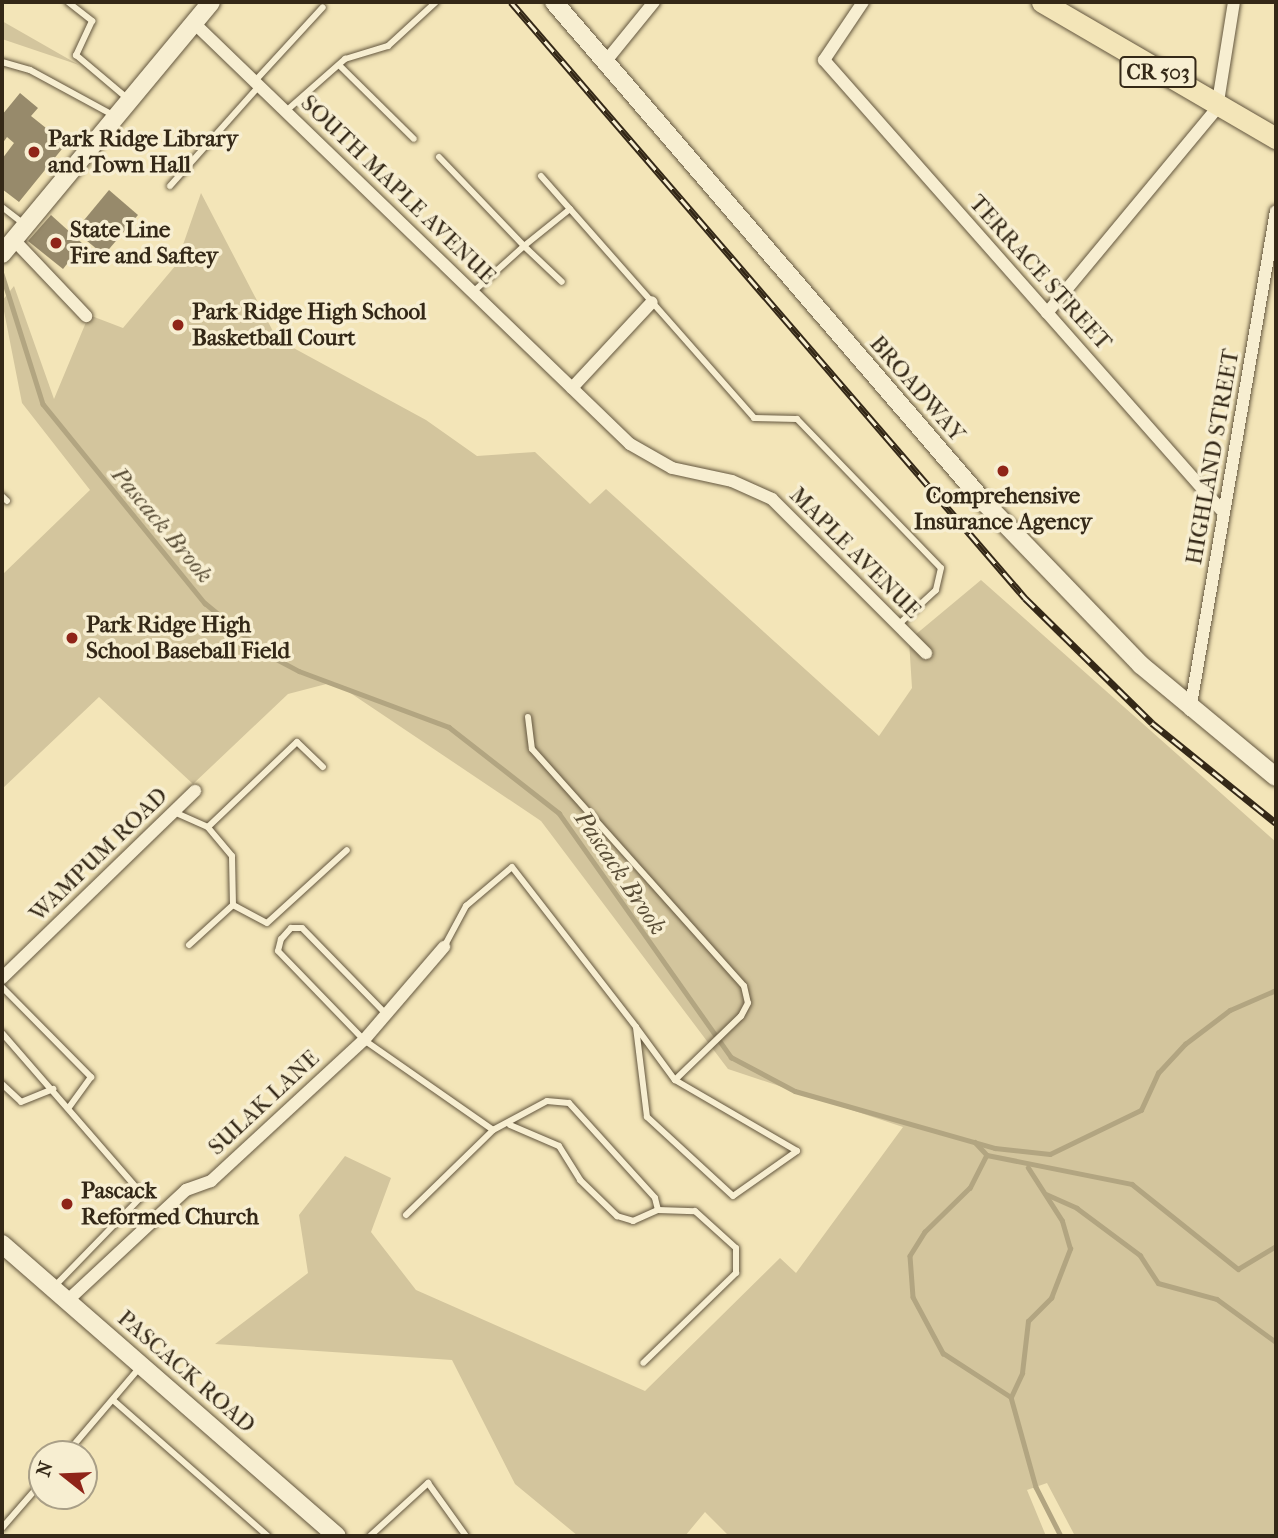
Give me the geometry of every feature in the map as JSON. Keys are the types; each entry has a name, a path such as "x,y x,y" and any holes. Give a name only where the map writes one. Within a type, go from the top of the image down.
{"main road":[{"name":"CR 503","path":"1042,2 1217,108 1276,138"}],"street":[{"name":"BROADWAY","path":"554,2 896,404 1054,576 1190,710 1276,777"},
{"path":"606,61 654,2"},
{"name":"TERRACE STREET","path":"863,2 824,60 1224,513"},
{"path":"1047,313 1217,108 1234,2"},
{"path":"2,254 194,23 206,4"},
{"name":"SOUTH MAPLE AVENUE","path":"194,23 572,388"},
{"name":"HIGHLAND STREET","path":"1190,710 1276,211"},
{"path":"20,233 86,316"},
{"path":"572,388 652,302"},
{"name":"MAPLE AVENUE","path":"572,388 650,458 772,499 926,653"},
{"name":"WAMPUM ROAD","path":"2,978 195,791"},
{"name":"SULAK LANE","path":"67,1301 186,1190 211,1181 364,1040 444,947"},
{"name":"PASCACK ROAD","path":"2,1244 337,1536"}],"lane":[{"path":"68,2 92,21 76,55 129,100"},
{"path":"286,111 339,65 387,46 436,2"},
{"path":"170,186 323,8"},
{"path":"2,62 30,70 116,116"},
{"path":"339,65 414,139"},
{"path":"439,158 562,282"},
{"path":"541,176 754,418 797,419 941,568 936,590 898,625"},
{"path":"2,207 20,233"},
{"path":"473,292 570,209"},
{"path":"528,717 532,749 744,986 748,1003 724,1033 675,1080"},
{"path":"208,827 297,742 323,767"},
{"path":"174,812 208,827 232,856 233,905 189,945"},
{"path":"233,905 267,923 346,850"},
{"path":"444,947 466,906 512,867 636,1027 675,1080 797,1151 733,1196 648,1117 636,1027"},
{"path":"386,1014 302,928 290,928 278,951 364,1040 493,1130"},
{"path":"2,987 91,1077 69,1107"},
{"path":"2,1033 54,1089 143,1195 53,1288"},
{"path":"2,1084 21,1102 54,1089"},
{"path":"406,1215 493,1130 510,1125 547,1101 569,1103 655,1198 658,1210"},
{"path":"510,1125 559,1146 580,1180 617,1216 633,1220 658,1210 695,1210 706,1217 736,1248 736,1273 642,1363"},
{"path":"78,1440 141,1366"},
{"path":"113,1399 268,1536"},
{"path":"370,1536 428,1483 466,1536"},
{"path":"2,1528 28,1498"}],"shaded area":[{"path":"2,21 79,65 2,39"},
{"path":"201,193 277,339 426,420 477,456 535,452 590,504 606,489 879,736 912,688 909,640 981,580 1276,842 1276,1536 1075,1536 1047,1483 1027,1490 1046,1536 729,1536 705,1512 685,1536 578,1536 515,1484 452,1360 215,1344 308,1273 299,1215 345,1156 391,1178 371,1232 416,1290 645,1391 780,1258 796,1273 903,1127 728,1069 541,821 334,682 288,694 193,784 99,697 2,789 2,575 90,490 22,403 2,301 14,286 54,399 89,315 123,328 176,265"}],"building":[{"name":"Park Ridge Library and Town Hall","path":"20,93 38,108 31,116 66,144 19,202 2,189 2,159 14,143 7,137 2,144 2,115"},
{"path":"109,190 138,215 104,255 75,231"},
{"name":"State Line Fire and Saftey","path":"51,215 83,244 63,269 28,241"}],"waterway":[{"name":"Pascack Brook","path":"2,274 43,404 205,603 267,654 299,671 449,727 559,813 731,1057 795,1091 995,1148 1050,1154 1141,1110 1158,1073 1185,1044 1230,1010 1276,990"},
{"name":"Pascack Brook","path":"975,1142 987,1155 970,1188 925,1232 910,1256 913,1297 943,1353 1011,1397 1036,1487 1061,1536"},
{"path":"987,1155 1132,1184 1238,1269 1276,1246"},
{"path":"1011,1397 1022,1373 1028,1321 1051,1298 1070,1249 1062,1221 1028,1168"},
{"path":"1046,1194 1077,1208 1140,1255 1158,1283 1217,1299 1276,1342"}],"railway":[{"path":"511,2 1025,598 1152,723 1276,823"}],"place":[{"name":"Park Ridge Library and Town Hall","path":"34,152"},
{"name":"State Line Fire and Saftey","path":"56,243"},
{"name":"Park Ridge High School Basketball Court","path":"178,325"},
{"name":"Comprehensive Insurance Agency","path":"1003,471"},
{"name":"Park Ridge High School Baseball Field","path":"72,638"},
{"name":"Pascack Reformed Church","path":"67,1204"}]}
